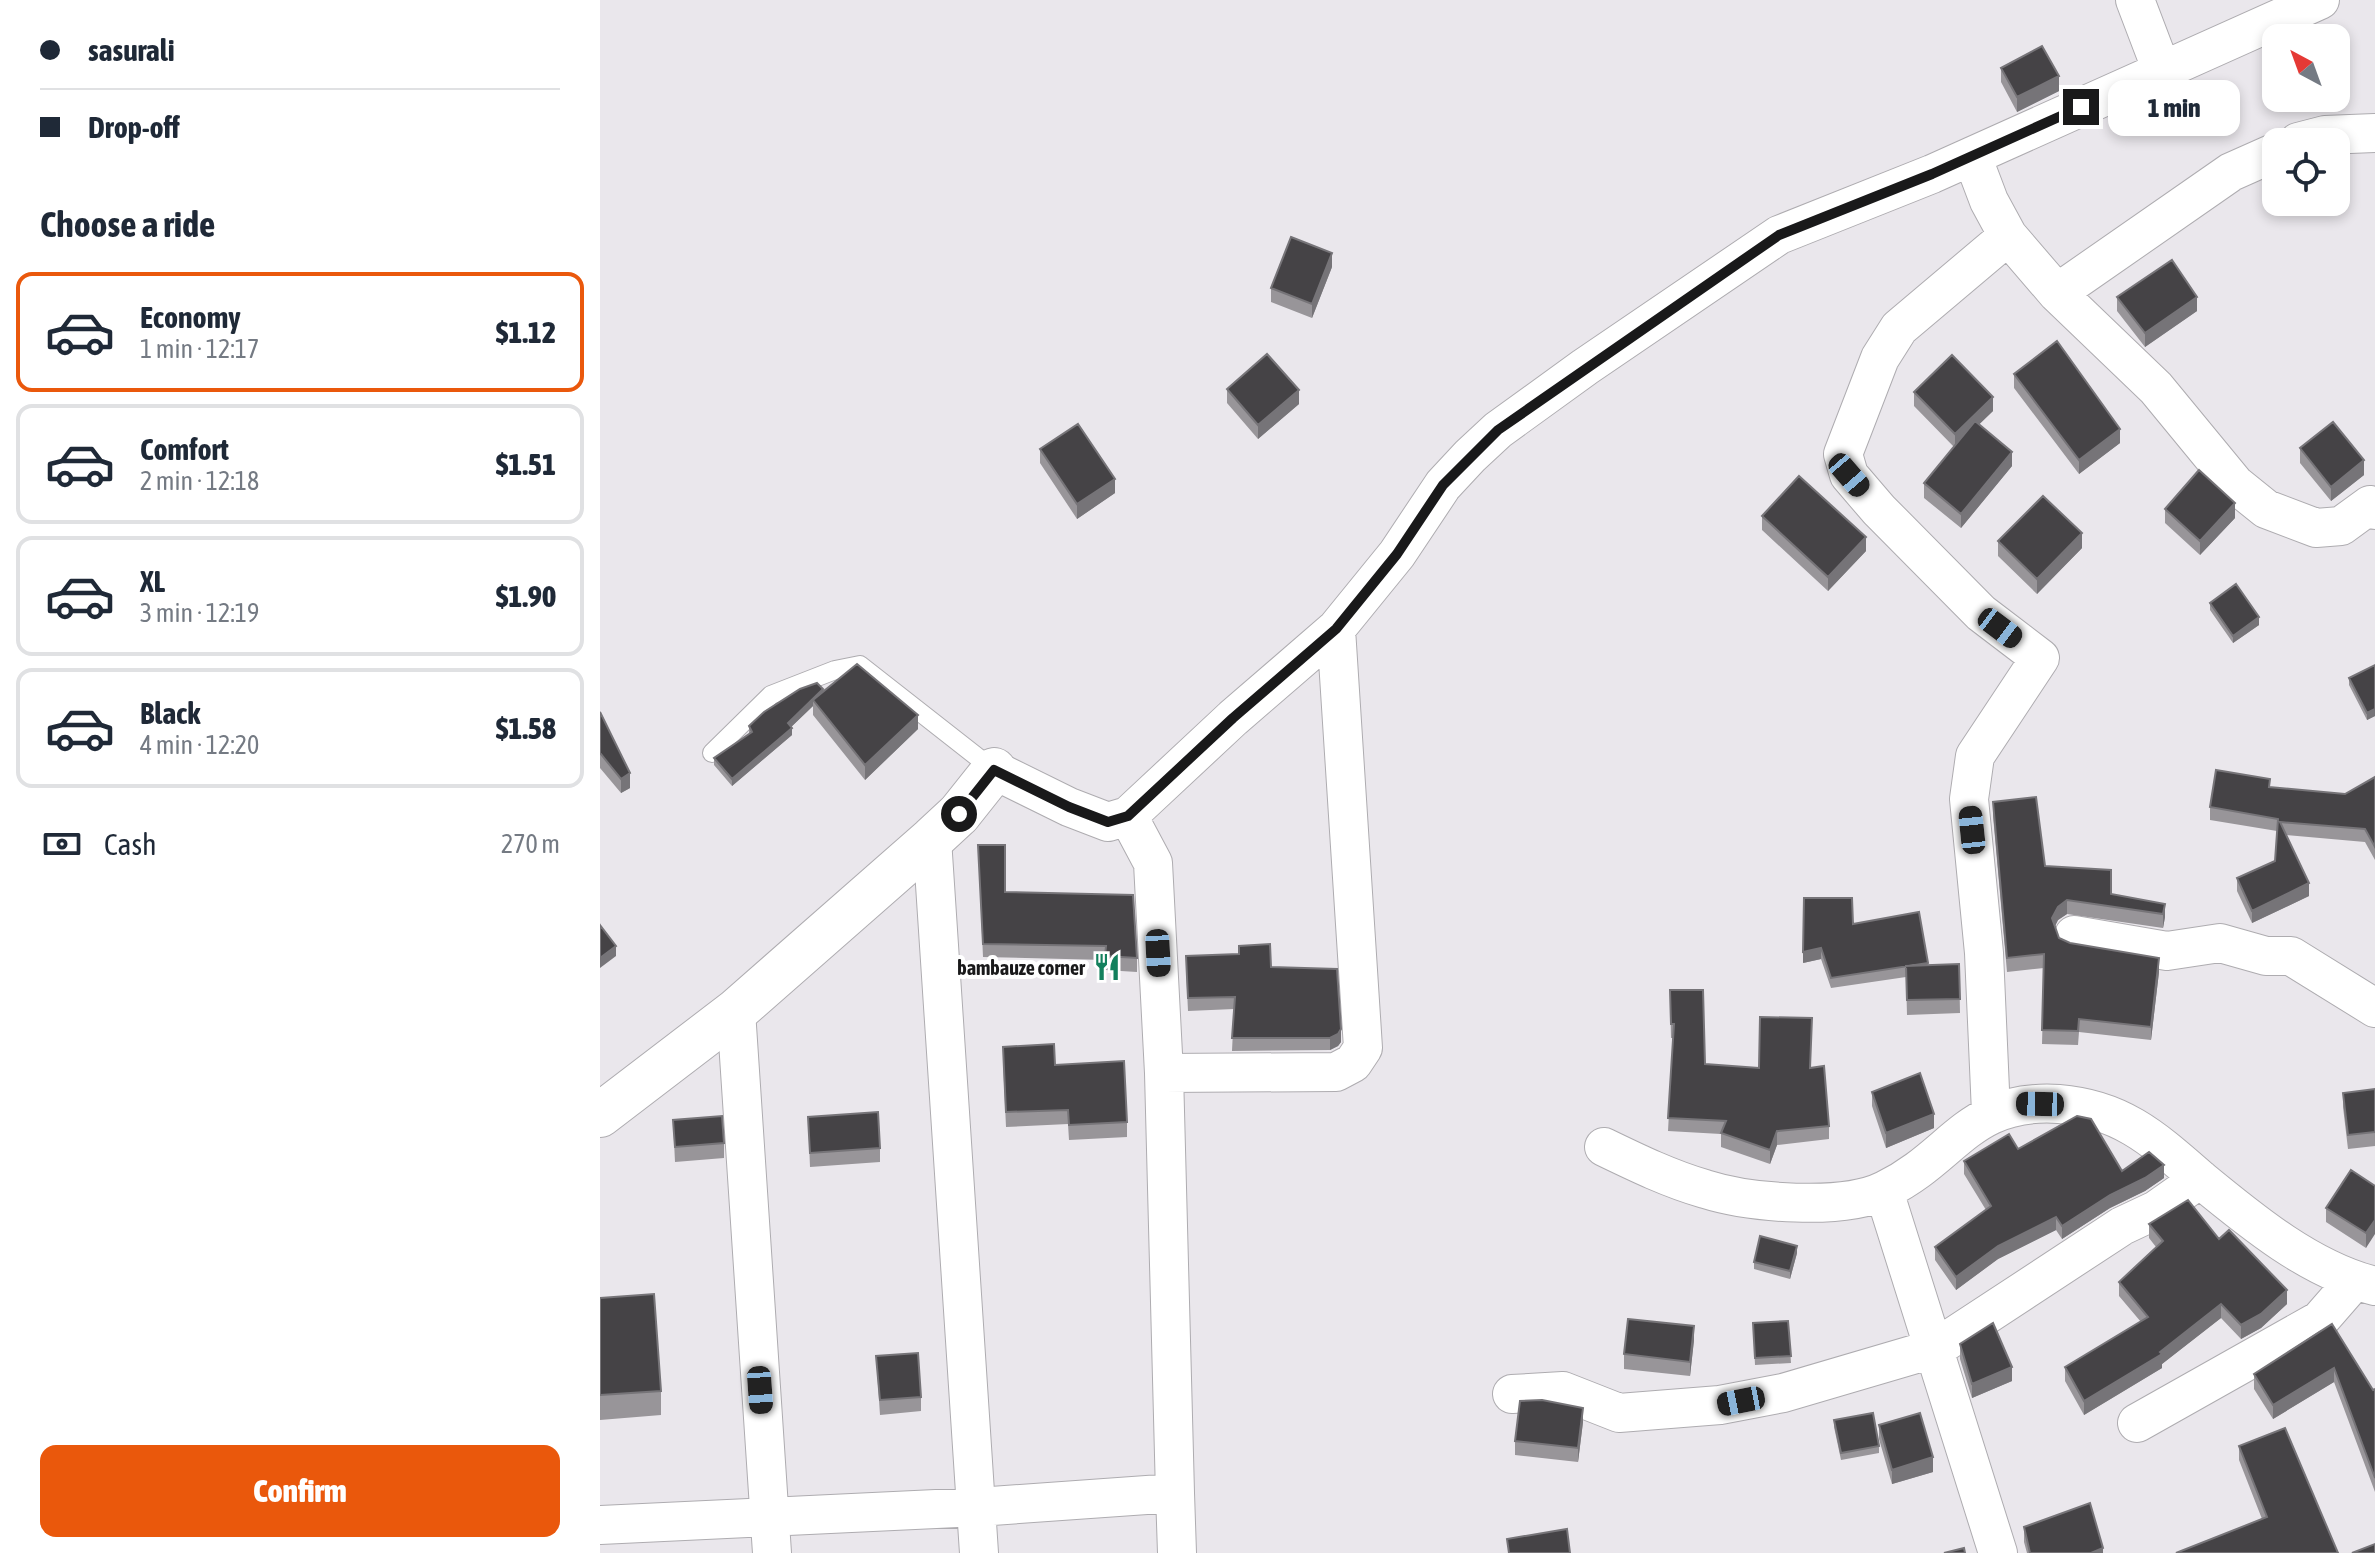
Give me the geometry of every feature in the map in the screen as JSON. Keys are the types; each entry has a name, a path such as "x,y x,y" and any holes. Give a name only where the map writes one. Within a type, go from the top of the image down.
{"street":[{"path":"2135,0 2162,71"},
{"path":"600,1115 736,1011 959,814 994,770 1069,807 1108,822 1128,816 1233,718 1336,629 1397,554 1443,485 1498,430 1779,235 1972,156 2320,0"},
{"path":"2350,134 2375,133"},
{"path":"1972,156 1989,201 2008,236 2057,293 2156,388 2235,484 2266,509 2316,528 2341,526 2373,505"},
{"path":"2057,293 2231,172 2262,158"},
{"path":"1991,1113 1984,953 1969,799 1975,756 2040,658 1981,613 1879,510 1849,475 1843,454 1880,358 1899,328 2008,236"},
{"path":"1164,1073 1336,1072 1353,1063 1363,1048 1336,629"},
{"path":"1128,816 1153,863 1164,1073 1177,1553"},
{"path":"932,839 979,1553"},
{"path":"2074,935 2167,951 2220,943 2266,956 2291,956 2375,1008"},
{"path":"736,1011 772,1553"},
{"path":"1604,1147 1651,1170 1707,1190 1757,1199 1824,1202 1884,1191 1991,1113 2020,1104 2088,1108 2148,1133 2200,1179 2292,1248 2364,1284 2320,1320 2137,1423"},
{"path":"1512,1394 1563,1391 1619,1413 1720,1405 1783,1393 1936,1348 2200,1179"},
{"path":"1884,1191 1936,1348 1998,1553"},
{"path":"600,1525 978,1507 1175,1493"}],"lane":[{"path":"712,753 771,695 835,670 860,665 994,770"}],"building":[{"path":"2042,46 2059,76 2017,97 2001,68"},
{"path":"1291,237 1332,253 1312,304 1271,288"},
{"path":"2172,260 2197,297 2145,333 2117,297"},
{"path":"2057,341 2120,429 2079,460 2014,374"},
{"path":"1267,354 1299,390 1258,425 1227,389"},
{"path":"1952,355 1993,397 1955,434 1914,392"},
{"path":"1975,421 2012,452 1961,514 1924,483"},
{"path":"2333,422 2364,460 2331,487 2300,448"},
{"path":"1078,424 1115,479 1077,504 1040,449"},
{"path":"2199,470 2235,503 2200,541 2165,509"},
{"path":"1799,476 1866,537 1828,577 1762,516"},
{"path":"2043,496 2082,533 2037,579 1998,541"},
{"path":"2236,584 2259,617 2233,636 2210,603"},
{"path":"857,664 918,715 865,765 813,700"},
{"path":"2375,665 2375,709 2367,713 2349,678"},
{"path":"817,683 823,689 788,723 792,728 732,779 714,758 752,732 749,726 764,712 800,689"},
{"path":"600,712 630,773 621,779 600,753"},
{"path":"2216,770 2270,779 2269,787 2345,794 2375,777 2375,847 2365,829 2280,822 2309,883 2252,911 2237,878 2275,861 2278,819 2210,807"},
{"path":"2036,797 2045,866 2111,870 2111,894 2165,904 2163,914 2067,900 2058,907 2052,918 2059,938 2070,943 2159,958 2151,1027 2079,1019 2078,1031 2042,1030 2044,954 2007,958 1993,802"},
{"path":"978,845 1005,845 1005,892 1133,895 1137,958 1105,956 1106,946 983,944"},
{"path":"1804,898 1852,898 1853,924 1919,912 1928,963 1831,978 1821,948 1803,952"},
{"path":"600,925 616,946 600,958"},
{"path":"1270,944 1271,967 1337,969 1341,1029 1338,1034 1330,1038 1232,1038 1235,997 1188,998 1186,956 1239,954 1239,946"},
{"path":"1959,964 1960,999 1907,1000 1906,966"},
{"path":"1670,990 1703,990 1705,1064 1759,1068 1760,1017 1812,1018 1810,1068 1824,1066 1829,1126 1777,1131 1770,1150 1721,1133 1726,1121 1668,1118 1674,1024 1671,1024"},
{"path":"1054,1044 1055,1065 1124,1061 1127,1122 1069,1125 1068,1110 1006,1112 1003,1047"},
{"path":"1920,1073 1934,1114 1886,1133 1872,1092"},
{"path":"2375,1089 2375,1132 2348,1135 2343,1093"},
{"path":"878,1112 880,1148 810,1153 808,1117"},
{"path":"722,1116 724,1143 675,1147 673,1120"},
{"path":"2077,1116 2091,1119 2122,1171 2149,1152 2164,1165 2062,1226 2056,1217 1998,1246 1956,1277 1935,1247 1991,1206 1964,1161 2009,1134 2018,1149"},
{"path":"2351,1170 2375,1186 2375,1220 2366,1233 2326,1208"},
{"path":"2188,1200 2219,1239 2229,1230 2287,1290 2261,1314 2241,1325 2221,1304 2160,1352 2162,1354 2084,1401 2065,1367 2148,1317 2119,1282 2163,1241 2149,1224"},
{"path":"1760,1236 1797,1246 1790,1271 1754,1262"},
{"path":"654,1294 661,1391 600,1395 600,1298"},
{"path":"1628,1319 1694,1326 1690,1362 1624,1354"},
{"path":"1788,1321 1791,1356 1755,1358 1753,1323"},
{"path":"1993,1323 2012,1367 1972,1384 1960,1344"},
{"path":"2332,1324 2375,1389 2375,1478 2334,1368 2273,1405 2254,1374"},
{"path":"918,1353 921,1397 880,1400 876,1356"},
{"path":"1542,1400 1583,1408 1578,1448 1515,1441 1520,1401"},
{"path":"1873,1413 1879,1446 1841,1453 1834,1420"},
{"path":"1920,1413 1933,1457 1892,1470 1879,1425"},
{"path":"2285,1428 2338,1553 2176,1553 2267,1517 2239,1446"},
{"path":"2090,1503 2103,1548 2091,1553 2030,1553 2024,1527"},
{"path":"1567,1529 1570,1553 1509,1553 1507,1539"},
{"path":"2375,1544 2375,1553 2352,1553"},
{"path":"1964,1548 1965,1553 1944,1553"}],"place":[{"name":"bambauze corner","path":"1107,967"}],"route":[{"path":"959,814 994,770 1069,807 1108,822 1128,816 1233,718 1336,629 1397,554 1443,485 1498,430 1779,235 1932,174 2081,107"}]}
